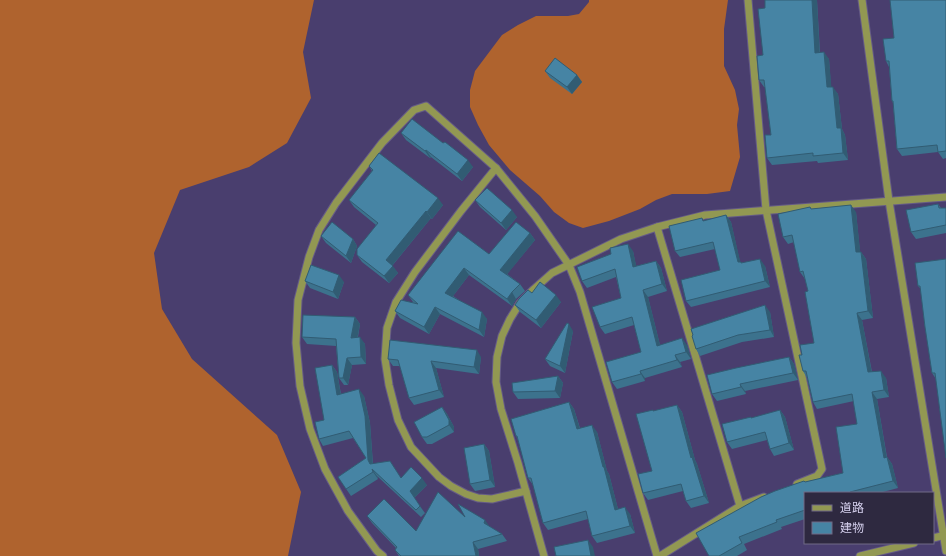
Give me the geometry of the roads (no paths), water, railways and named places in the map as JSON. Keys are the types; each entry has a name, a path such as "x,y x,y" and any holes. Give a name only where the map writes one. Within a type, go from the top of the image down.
{"street":[{"path":"748,0 766,210 822,469 817,476 789,487"},
{"path":"862,0 889,202 945,536 946,551"},
{"path":"383,556 377,551 348,511 325,469 310,429 300,386 296,343 298,300 309,257 319,230 336,203 382,143 414,110 426,106 496,168 535,216 569,265 580,292 657,556"},
{"path":"496,168 460,211 396,302 387,328 385,359 389,385 398,420 411,447 439,477 451,486 466,494 478,498 492,500 526,491"},
{"path":"544,556 501,409 496,382 497,357 502,336 520,303 534,289 552,273 621,239 658,227 705,215 946,197"},
{"path":"658,227 740,506"},
{"path":"660,556 740,506 768,495"},
{"path":"934,538 945,536"},
{"path":"860,556 910,544"}]}
